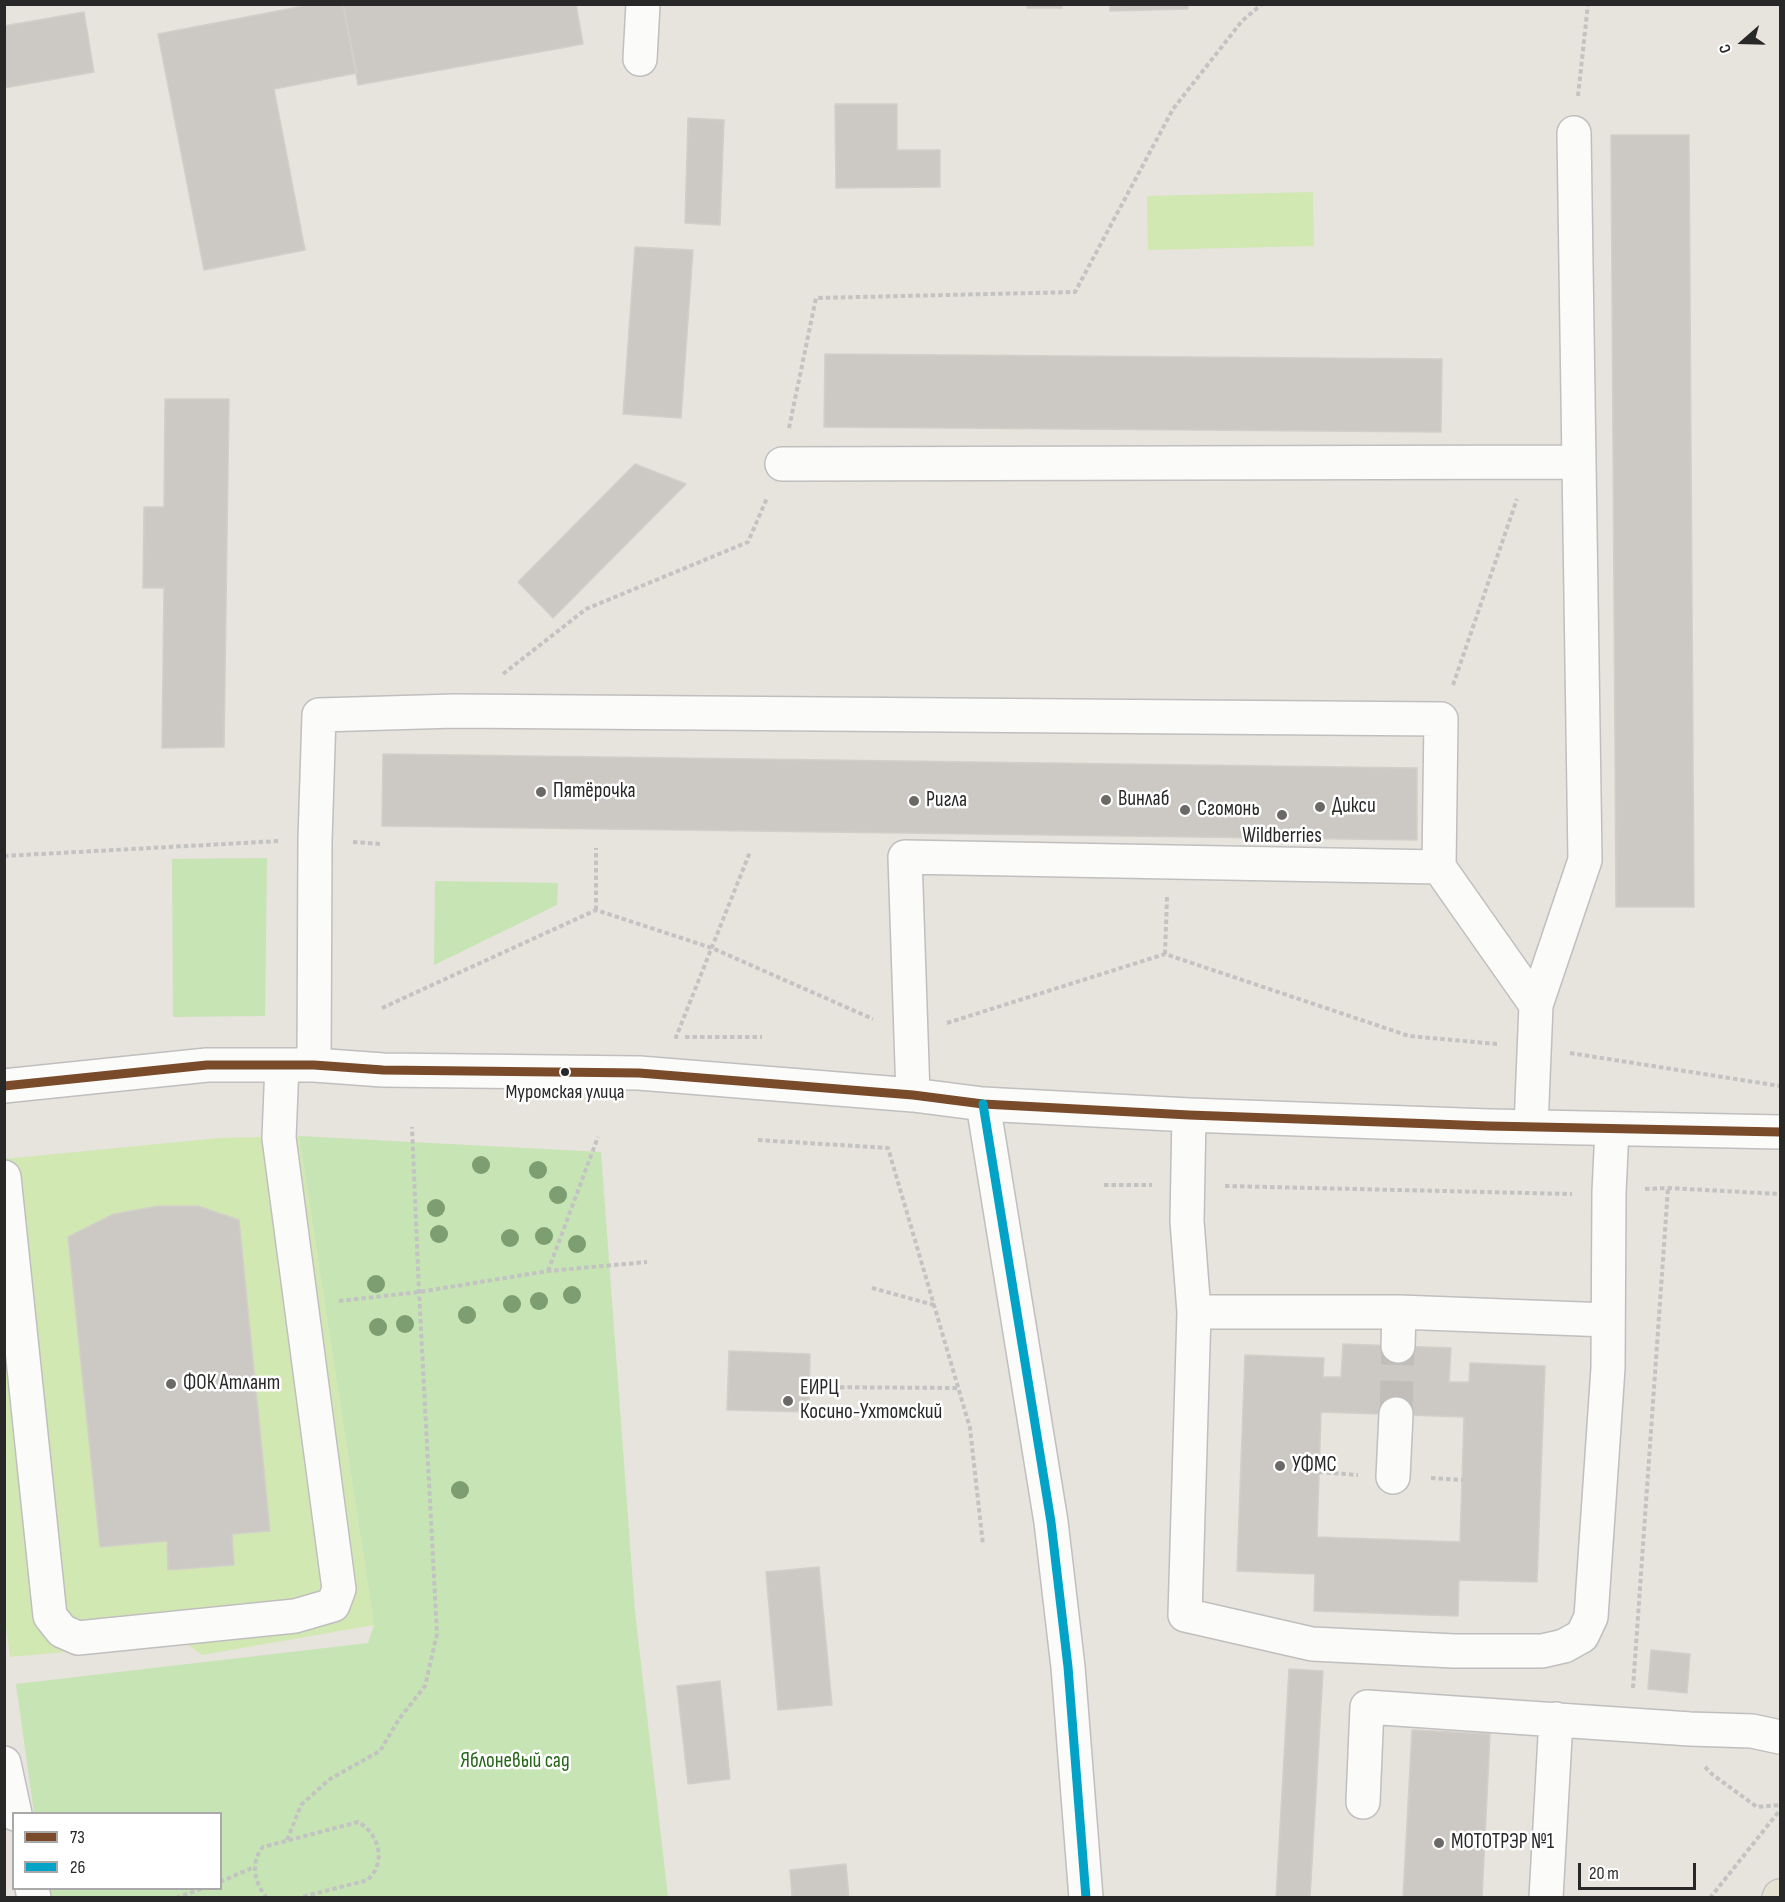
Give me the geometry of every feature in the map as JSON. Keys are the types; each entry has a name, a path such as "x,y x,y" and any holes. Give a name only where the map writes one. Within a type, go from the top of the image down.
{"street":[{"path":"640,58 643,4"},
{"path":"1531,1127 1536,1005 1585,860 1574,133"},
{"path":"782,464 1579,462"},
{"path":"4,1177 51,1616 62,1631 78,1638 295,1616 333,1605 339,1589 279,1138 298,1065 315,840 319,715 466,711 1442,719 1439,867 1536,1005"},
{"path":"913,1095 904,857 1439,867"},
{"path":"4,1086 207,1065 639,1073 913,1095 983,1104 1189,1115 1531,1127 1780,1132"},
{"path":"983,1104 993,1178 1051,1522 1068,1667 1086,1898"},
{"path":"1189,1115 1187,1221 1194,1312 1185,1615 1312,1644 1454,1651 1542,1651 1564,1646 1582,1636 1591,1617 1608,1368 1609,1192 1612,1129"},
{"path":"1194,1312 1399,1312 1608,1320"},
{"path":"1398,1346 1399,1312"},
{"path":"1393,1477 1396,1414"},
{"path":"1363,1802 1367,1707 1689,1729 1752,1731 1780,1737"},
{"path":"1546,1898 1556,1719"},
{"path":"4,1763 15,1812"}],"path":[{"path":"501,675 586,609 748,542 782,464 816,298 1076,292 1173,109 1242,21 1262,4"},
{"path":"1574,133 1588,4"},
{"path":"1442,719 1530,462"},
{"path":"4,856 315,840"},
{"path":"596,910 597,848"},
{"path":"750,852 676,1037 762,1037"},
{"path":"1165,954 1168,862"},
{"path":"1409,1036 1535,1047 1780,1086"},
{"path":"287,1840 301,1805 330,1779 380,1751 399,1719 425,1686 437,1634 412,1127"},
{"path":"548,1271 598,1137"},
{"path":"758,1140 888,1148 970,1428 983,1545"},
{"path":"1104,1185 1575,1194 1668,1188 1780,1194"},
{"path":"1630,1725 1668,1188"},
{"path":"332,1301 419,1292 548,1271 647,1262"},
{"path":"872,1288 934,1305"},
{"path":"810,1387 958,1388"},
{"path":"1689,1729 1693,1756 1713,1775 1757,1807 1780,1805"},
{"path":"1710,1898 1780,1810"},
{"path":"267,1898 260,1890 254,1867 256,1854 263,1846 358,1822 366,1826 378,1846 377,1866 368,1880 298,1898"},
{"path":"222,1881 254,1867"},
{"path":"176,1898 198,1890"}],"green space":[{"path":"1313,192 1314,246 1148,250 1147,196"},
{"path":"267,858 265,1016 173,1017 172,859"},
{"path":"435,881 558,883 557,905 434,965"},
{"name":"Яблоневый сад","path":"299,1136 601,1152 635,1612 668,1897 45,1897 44,1890 222,1890 222,1812 34,1812 16,1684 368,1643 374,1625"},
{"name":"ФОК Атлант","path":"299,1136 374,1625 202,1655 183,1641 10,1657 4,1610 4,1159 219,1138"}],"building":[{"path":"314,4 343,4 357,73 274,89 305,250 204,270 158,34"},
{"path":"343,4 576,4 583,44 358,85"},
{"path":"1027,4 1062,4 1062,8 1027,8"},
{"path":"1110,4 1188,4 1188,9 1110,11"},
{"path":"84,12 94,72 4,88 4,26"},
{"path":"835,104 897,104 897,150 940,150 940,187 836,188"},
{"path":"688,118 724,120 720,225 685,223"},
{"path":"1611,135 1689,135 1694,907 1616,907"},
{"path":"635,247 693,250 681,418 623,414"},
{"path":"825,354 1442,359 1441,432 824,427"},
{"path":"165,399 229,399 224,747 162,748 164,588 143,588 144,507 164,507"},
{"path":"635,464 686,484 553,618 518,582"},
{"path":"383,754 1417,768 1417,840 382,826"},
{"path":"159,1206 198,1206 239,1220 270,1531 232,1534 234,1565 168,1570 167,1541 100,1547 68,1237 114,1214"},
{"path":"1343,1344 1451,1348 1449,1382 1469,1382 1470,1363 1545,1366 1537,1582 1459,1580 1458,1616 1314,1611 1315,1574 1237,1571 1245,1355 1324,1358 1323,1377 1341,1377","holes":["1321,1412 1464,1417 1460,1542 1317,1537"]},
{"path":"729,1351 810,1354 809,1412 727,1410"},
{"path":"819,1567 832,1705 778,1710 766,1572"},
{"path":"1651,1650 1690,1654 1687,1693 1648,1689"},
{"path":"1289,1669 1323,1671 1310,1898 1276,1898"},
{"path":"720,1681 730,1779 688,1784 677,1686"},
{"path":"1412,1730 1490,1734 1482,1898 1403,1898"},
{"path":"846,1864 849,1898 792,1898 790,1870"}],"tunnel":[{"path":"1396,1414 1398,1346"}],"transit line":[{"name":"73","path":"4,1086 207,1065 314,1065 383,1070 639,1073 913,1095 983,1104 1189,1115 1489,1126 1780,1132"},
{"name":"26","path":"983,1104 1051,1522 1068,1667 1086,1898"}],"place":[{"name":"Пятёрочка","path":"541,792"},
{"name":"Винлаб","path":"1106,800"},
{"name":"Ригла","path":"914,801"},
{"name":"Дикси","path":"1320,807"},
{"name":"Сгомонь","path":"1185,810"},
{"name":"Wildberries","path":"1282,815"},
{"name":"Муромская улица","path":"565,1072"},
{"name":"ФОК Атлант","path":"171,1384"},
{"name":"ЕИРЦ Косино-Ухтомский","path":"788,1401"},
{"name":"УФМС","path":"1280,1466"},
{"name":"МОТОТРЭР №1","path":"1439,1843"}]}
